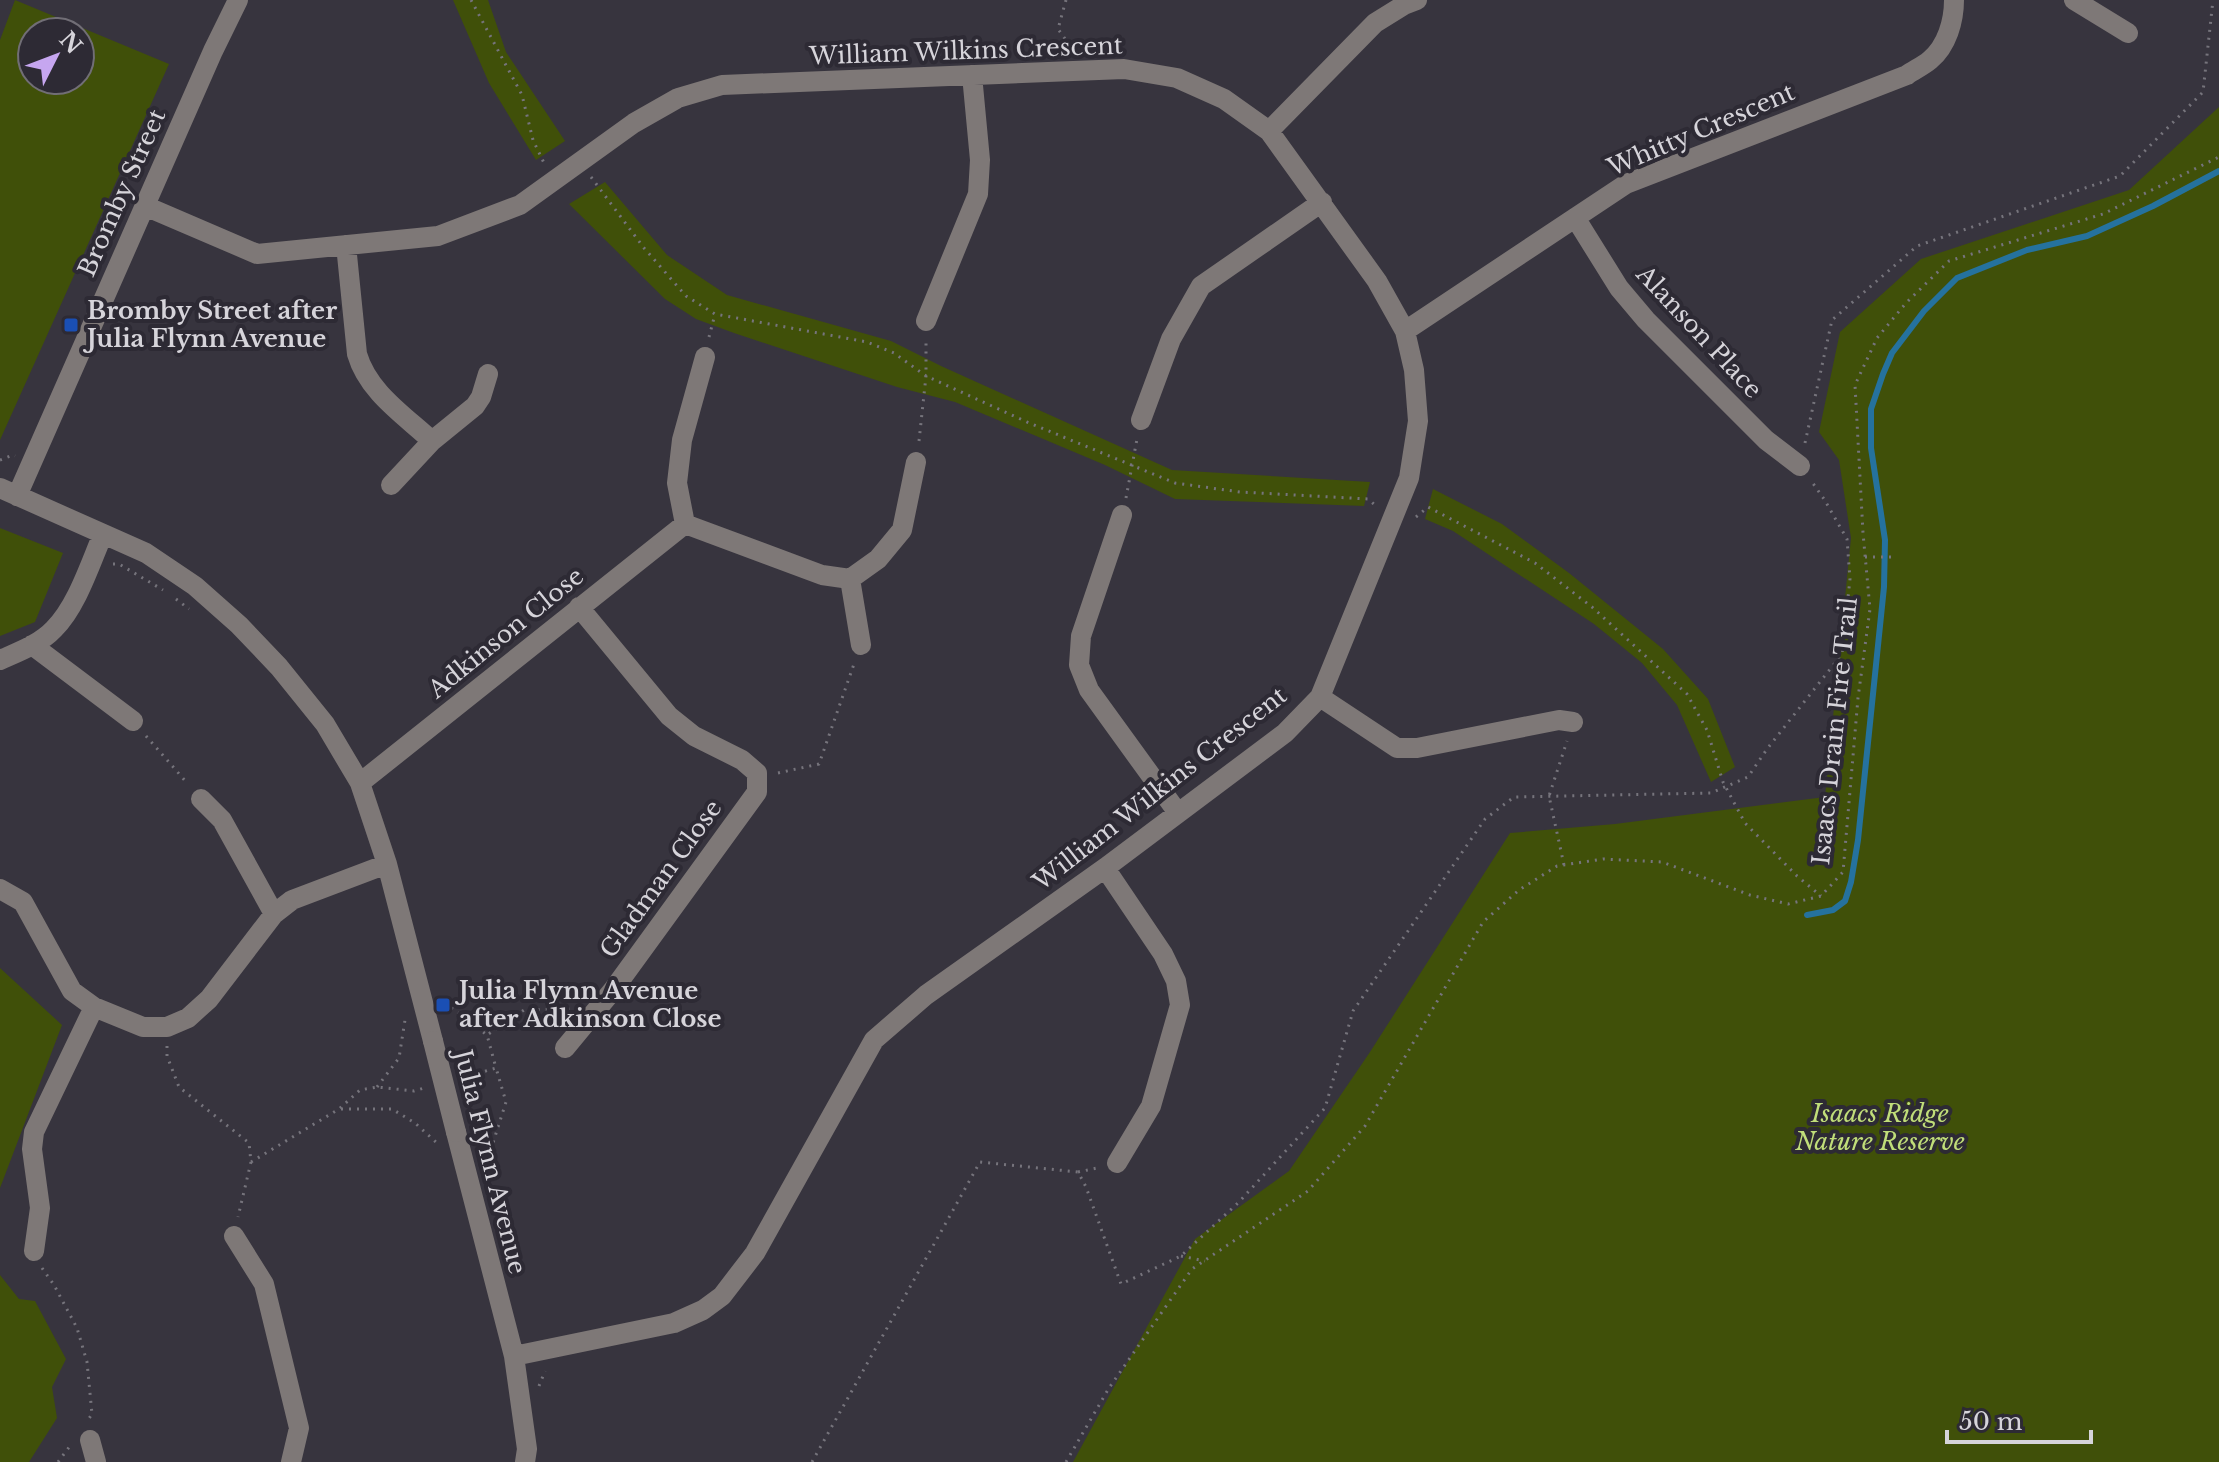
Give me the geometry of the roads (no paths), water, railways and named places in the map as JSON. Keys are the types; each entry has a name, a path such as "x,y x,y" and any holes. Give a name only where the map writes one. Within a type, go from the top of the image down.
{"street":[{"name":"Bromby Street","path":"8,492 145,206 238,0"},
{"path":"1269,131 1375,23 1417,0"},
{"name":"Whitty Crescent","path":"1405,331 1626,184 1907,75 1931,59 1945,39 1954,18 1954,0"},
{"path":"2074,0 2128,33"},
{"name":"William Wilkins Crescent","path":"145,206 257,254 438,236 520,205 570,173 634,123 678,98 722,85 1124,69 1177,78 1224,99 1269,131 1377,281 1405,331 1414,370 1418,421 1409,478 1320,697 1285,733 1105,868 926,995 874,1040 755,1253 722,1296 703,1310 674,1323 514,1356"},
{"path":"926,321 978,194 980,160 972,75"},
{"path":"1141,420 1171,339 1201,286 1322,202"},
{"name":"Alanson Place","path":"1576,219 1619,288 1646,320 1766,440 1800,466"},
{"path":"346,245 361,370 371,386 432,441"},
{"path":"705,357 682,440 677,483 685,524 822,575 850,579 878,559 902,530 916,462"},
{"path":"391,485 432,441 475,406 488,374"},
{"name":"Julia Flynn Avenue","path":"8,492 146,553 195,586 239,625 279,667 325,724 360,783 387,864 514,1356 527,1449 525,1462"},
{"path":"1122,515 1081,636 1079,665 1089,690 1178,813"},
{"name":"Adkinson Close","path":"360,783 685,524"},
{"path":"0,660 32,645 53,630 68,611 103,534"},
{"path":"850,579 861,645"},
{"name":"Gladman Close","path":"565,1048 613,990 757,792 766,774 694,736 669,716 579,607"},
{"path":"32,645 133,721"},
{"path":"1320,697 1397,748 1417,748 1559,720 1573,722"},
{"path":"201,799 222,820 274,914"},
{"path":"0,889 23,902 72,991 94,1007 143,1027 167,1027 188,1018 209,999 274,914 292,900 387,864"},
{"path":"1105,868 1163,954 1176,981 1180,1005 1151,1106 1117,1163"},
{"path":"34,1251 40,1208 32,1149 34,1132 94,1007"},
{"path":"234,1236 264,1284 299,1428 291,1462"},
{"path":"84,1434 96,1462"}],"waterway":[{"path":"1807,915 1833,910 1845,901 1858,840 1884,587 1885,540 1871,448 1871,409 1892,353 1924,311 1957,278 2027,250 2087,236 2219,171"}],"place":[{"name":"Bromby Street after Julia Flynn Avenue","path":"71,325"},
{"name":"Julia Flynn Avenue after Adkinson Close","path":"443,1005"}],"park label":[{"name":"Isaacs Ridge Nature Reserve","path":"1880,1128"}]}
